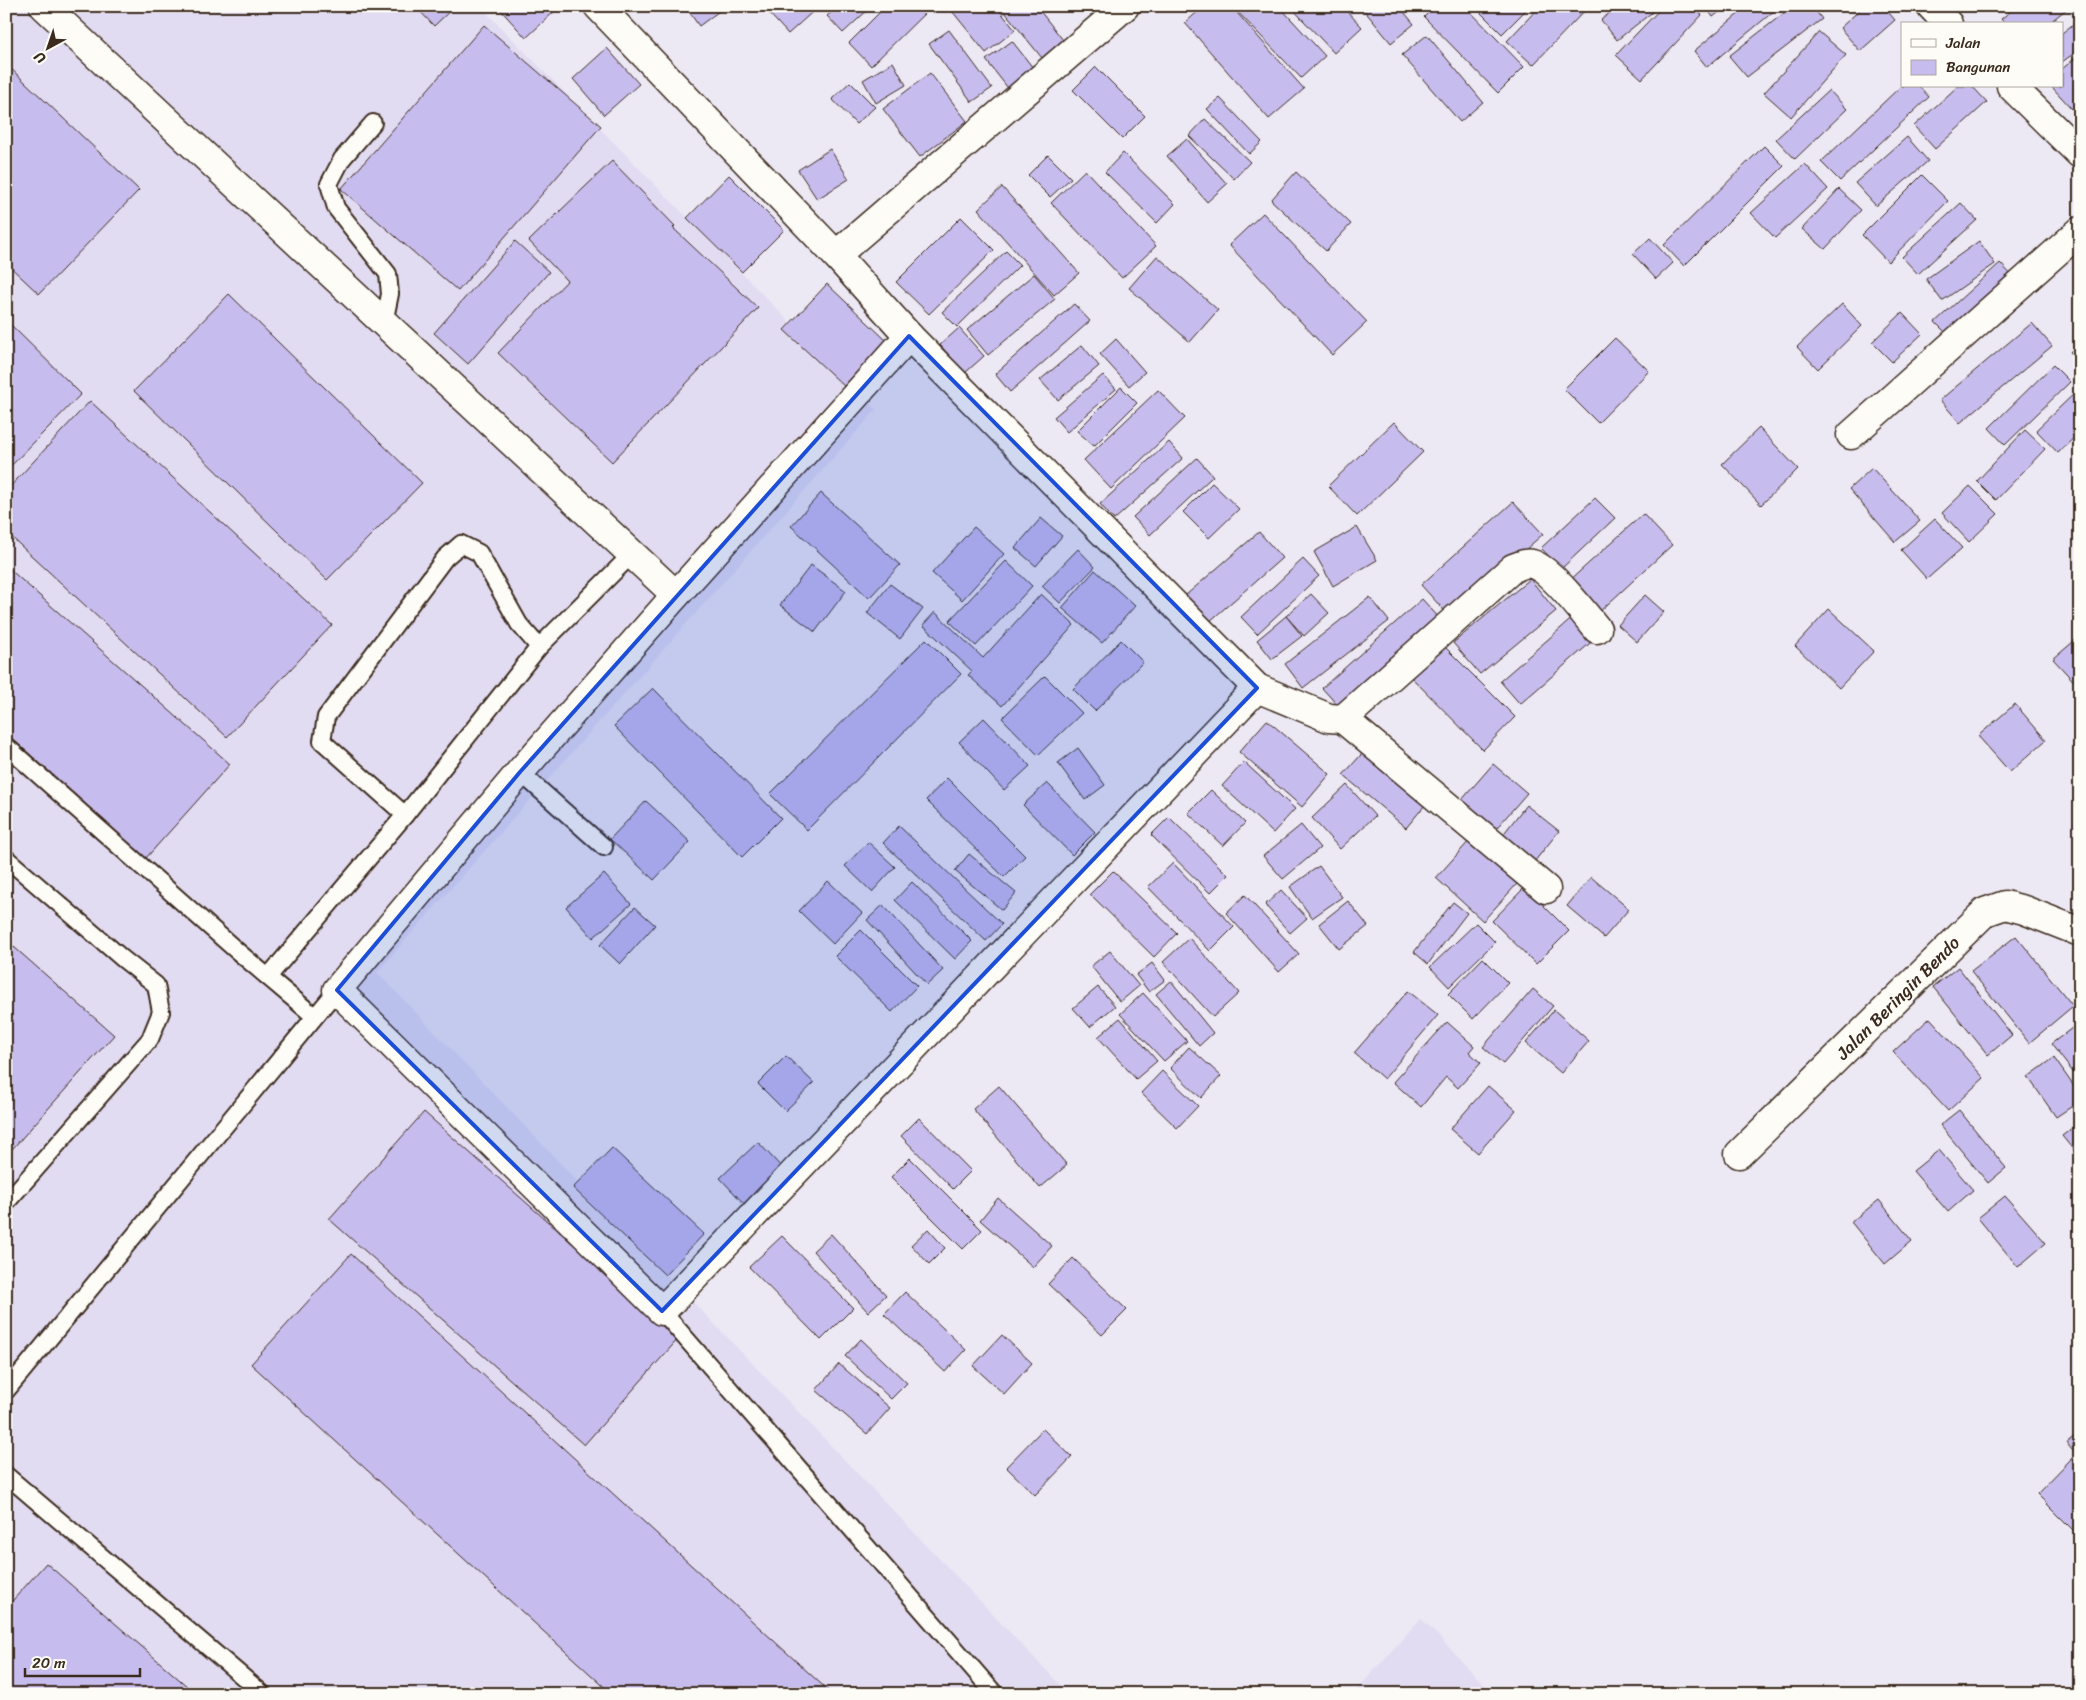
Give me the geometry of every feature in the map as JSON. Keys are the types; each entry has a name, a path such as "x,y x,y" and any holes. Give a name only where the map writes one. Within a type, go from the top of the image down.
{"street":[{"path":"44,6 676,595"},
{"path":"598,6 836,255 909,336 1258,688 1329,718 1344,719 1546,889"},
{"path":"836,255 1125,6"},
{"path":"1931,6 1946,22"},
{"path":"2013,88 2080,154"},
{"path":"1851,435 2080,231"},
{"path":"909,336 520,772 337,990 662,1311 1258,688"},
{"path":"1344,719 1513,568 1532,564 1547,573 1598,629"},
{"name":"Jalan Beringin Bendo","path":"1740,1154 1985,912 2005,905 2015,907 2080,932"}],"lane":[{"path":"374,123 342,159 329,184 336,208 388,274 390,294 384,323"},
{"path":"404,815 322,741 326,717 445,558 461,544 479,552 519,624 539,647"},
{"path":"268,977 404,815 539,647 632,554"},
{"path":"6,746 314,1016"},
{"path":"520,772 604,847"},
{"path":"6,858 156,985 161,1012 150,1039 6,1203"},
{"path":"6,1391 337,990"},
{"path":"662,1311 995,1694"},
{"path":"6,1475 264,1694"}],"highlighted area":[{"path":"909,336 1257,688 662,1311 337,990 520,772"}],"shaded area":[{"path":"6,6 480,6 876,410 377,972 1069,1694 6,1694"},
{"path":"1421,1618 1493,1694 1353,1694"}],"building":[{"path":"415,6 455,6 434,26"},
{"path":"497,6 555,6 557,9 526,38"},
{"path":"685,6 726,6 699,26"},
{"path":"772,6 819,6 788,34 767,11"},
{"path":"838,6 872,6 843,33 827,16"},
{"path":"886,6 928,6 930,8 871,66 849,43"},
{"path":"948,6 996,6 1015,30 986,53"},
{"path":"1000,6 1036,6 1063,40 1042,58"},
{"path":"1204,6 1231,6 1304,89 1269,119 1185,23"},
{"path":"1239,6 1279,6 1325,56 1301,78 1236,10"},
{"path":"1290,6 1342,6 1362,27 1334,53"},
{"path":"1366,6 1399,6 1414,24 1391,43 1363,9"},
{"path":"1435,6 1465,6 1524,67 1498,93 1424,17"},
{"path":"1480,6 1530,6 1502,34 1477,9"},
{"path":"1540,6 1589,6 1533,65 1507,41"},
{"path":"1618,6 1660,6 1617,40 1601,20"},
{"path":"1663,6 1692,6 1702,15 1642,79 1616,55"},
{"path":"1705,6 1727,6 1713,17"},
{"path":"1748,6 1780,6 1707,67 1694,51"},
{"path":"1793,6 1812,6 1822,19 1747,77 1729,56"},
{"path":"1864,6 1883,6 1895,20 1860,51 1840,28"},
{"path":"2017,6 2070,6 2050,22 2003,22 2001,19"},
{"path":"2080,19 2080,49 2064,61 2064,31"},
{"path":"484,25 601,126 458,291 341,189"},
{"path":"949,30 992,88 972,102 929,44"},
{"path":"1819,32 1846,55 1791,117 1764,93"},
{"path":"1427,35 1483,102 1460,122 1402,55"},
{"path":"1012,41 1037,73 1011,92 986,60"},
{"path":"607,48 639,84 604,115 573,79"},
{"path":"2079,55 2080,102 2072,109 2053,88 2064,88 2064,67"},
{"path":"893,62 906,85 876,103 863,80"},
{"path":"6,64 139,190 39,294 6,263"},
{"path":"1096,67 1145,116 1122,139 1073,90"},
{"path":"930,73 967,121 920,157 883,109"},
{"path":"850,82 875,107 856,124 832,99"},
{"path":"1901,86 1901,88 1921,88 1929,97 1840,181 1821,162"},
{"path":"1956,88 1974,88 1987,102 1935,149 1914,126"},
{"path":"1829,90 1847,109 1795,159 1776,139"},
{"path":"1220,98 1262,142 1249,154 1207,109"},
{"path":"1205,119 1250,162 1234,179 1189,136"},
{"path":"1907,137 1928,161 1876,206 1855,183"},
{"path":"1187,139 1227,184 1207,202 1167,156"},
{"path":"1764,146 1784,166 1684,266 1664,245"},
{"path":"830,149 849,179 817,199 798,170"},
{"path":"1123,153 1175,204 1157,223 1105,172"},
{"path":"1048,155 1071,178 1050,197 1028,175"},
{"path":"612,161 675,226 673,228 758,308 612,462 498,353 567,281 529,241"},
{"path":"1805,164 1828,189 1775,238 1751,213"},
{"path":"1085,170 1156,246 1122,278 1051,203"},
{"path":"1296,172 1351,224 1326,251 1271,200"},
{"path":"729,175 784,230 742,272 687,218"},
{"path":"1922,175 1948,201 1888,262 1862,235"},
{"path":"1002,187 1079,273 1054,295 978,209"},
{"path":"1839,189 1861,210 1825,249 1802,229"},
{"path":"1961,203 1977,220 1918,274 1902,257"},
{"path":"1263,213 1367,322 1332,355 1229,245"},
{"path":"961,217 994,250 929,314 896,282"},
{"path":"1650,238 1673,263 1656,279 1633,254"},
{"path":"515,241 549,272 468,364 434,333"},
{"path":"1979,241 1995,264 1942,301 1926,279"},
{"path":"1006,251 1020,265 957,327 942,312"},
{"path":"1157,256 1218,310 1190,342 1129,288"},
{"path":"2000,263 2018,282 1953,340 1935,322"},
{"path":"1034,274 1055,299 988,355 967,330"},
{"path":"827,284 887,341 844,386 784,330"},
{"path":"229,294 422,483 327,580 134,391"},
{"path":"1074,304 1090,321 1010,392 995,374"},
{"path":"1842,304 1862,326 1818,369 1797,347"},
{"path":"1902,313 1922,334 1892,362 1872,342"},
{"path":"6,320 81,394 6,471"},
{"path":"2032,323 2052,346 1960,423 1940,400"},
{"path":"959,328 984,356 965,373 940,345"},
{"path":"1615,338 1649,371 1598,423 1564,389"},
{"path":"1116,339 1145,372 1129,386 1100,354"},
{"path":"2080,341 2080,360 2070,352"},
{"path":"1082,345 1099,366 1058,400 1040,380"},
{"path":"2053,365 2070,382 2005,445 1989,428"},
{"path":"1103,375 1116,389 1067,432 1054,417"},
{"path":"1121,387 1137,403 1094,446 1077,431"},
{"path":"2080,388 2080,432 2058,453 2036,430"},
{"path":"1158,390 1185,418 1111,489 1084,460"},
{"path":"90,401 332,625 227,737 6,532 6,491"},
{"path":"1394,422 1423,452 1357,516 1328,486"},
{"path":"1759,428 1798,469 1761,505 1722,464"},
{"path":"2025,430 2045,449 1996,500 1977,481"},
{"path":"1169,442 1183,458 1114,520 1100,504"},
{"path":"1197,458 1213,476 1150,535 1133,517"},
{"path":"1872,468 1920,521 1895,542 1849,489"},
{"path":"1212,483 1239,509 1209,538 1183,512"},
{"path":"1970,486 1998,514 1969,542 1942,513"},
{"path":"821,493 900,565 869,598 791,526"},
{"path":"1595,498 1615,518 1561,569 1541,548"},
{"path":"1513,502 1543,534 1450,617 1421,585"},
{"path":"1643,514 1672,545 1597,614 1568,582"},
{"path":"1041,518 1062,536 1036,566 1015,548"},
{"path":"1935,519 1962,548 1927,579 1901,550"},
{"path":"974,527 1004,554 962,600 932,573"},
{"path":"1357,527 1377,560 1333,586 1314,552"},
{"path":"1259,532 1282,558 1209,622 1186,595"},
{"path":"1078,549 1095,567 1060,603 1042,586"},
{"path":"1303,559 1319,576 1257,634 1241,617"},
{"path":"1006,561 1032,586 976,646 949,621"},
{"path":"811,565 846,591 815,632 780,605"},
{"path":"6,566 230,764 146,858 6,733"},
{"path":"1095,570 1135,606 1102,643 1062,608"},
{"path":"1530,579 1556,611 1480,674 1453,643"},
{"path":"890,584 923,609 900,639 867,613"},
{"path":"1041,594 1074,625 1002,706 968,675 972,671 923,625 935,612 983,658"},
{"path":"1311,594 1329,613 1304,636 1286,616"},
{"path":"1645,595 1664,612 1637,642 1618,625"},
{"path":"1370,597 1389,621 1303,688 1285,664"},
{"path":"1422,599 1441,620 1341,709 1322,688"},
{"path":"1829,609 1874,651 1839,688 1795,646"},
{"path":"1576,615 1596,638 1520,704 1500,681"},
{"path":"1286,616 1302,636 1272,659 1257,640"},
{"path":"2080,636 2080,688 2053,659"},
{"path":"926,639 961,674 807,830 770,794"},
{"path":"1121,640 1143,662 1095,711 1073,689"},
{"path":"1442,644 1515,717 1483,750 1410,676"},
{"path":"1045,676 1082,713 1038,755 1002,718"},
{"path":"653,688 781,818 742,857 614,726"},
{"path":"2015,704 2046,740 2010,772 1978,736"},
{"path":"984,718 1030,766 1004,790 959,742"},
{"path":"1267,720 1330,774 1302,807 1239,752"},
{"path":"1368,747 1430,799 1406,828 1343,775"},
{"path":"1078,748 1105,785 1085,800 1058,763"},
{"path":"1244,762 1295,809 1273,833 1222,786"},
{"path":"1493,764 1527,793 1494,831 1460,802"},
{"path":"947,778 1025,856 1004,877 926,800"},
{"path":"1047,783 1095,832 1072,855 1023,805"},
{"path":"1347,785 1375,816 1340,849 1312,818"},
{"path":"1211,790 1245,823 1223,846 1188,813"},
{"path":"646,801 690,842 654,880 610,839"},
{"path":"1526,805 1559,831 1530,867 1498,841"},
{"path":"1169,817 1228,875 1210,893 1151,835"},
{"path":"1301,825 1320,848 1283,879 1263,856"},
{"path":"899,826 1002,924 986,941 883,843"},
{"path":"1470,840 1517,884 1483,921 1436,878"},
{"path":"868,842 895,867 872,892 845,866"},
{"path":"969,854 1016,893 1002,910 955,871"},
{"path":"1173,863 1234,927 1210,951 1148,887"},
{"path":"1319,866 1342,897 1312,918 1290,887"},
{"path":"1113,871 1177,933 1154,957 1090,894"},
{"path":"604,874 631,904 593,938 566,907"},
{"path":"1591,877 1629,909 1604,938 1567,906"},
{"path":"828,881 862,913 833,944 799,911"},
{"path":"912,882 972,941 955,959 895,900"},
{"path":"1525,887 1569,931 1536,964 1492,921"},
{"path":"1281,890 1307,918 1290,933 1265,905"},
{"path":"1245,895 1299,954 1279,972 1226,913"},
{"path":"1348,901 1368,926 1339,949 1319,924"},
{"path":"1453,902 1467,913 1428,964 1414,952"},
{"path":"883,905 943,970 927,985 867,920"},
{"path":"635,907 655,925 620,964 600,945"},
{"path":"1476,923 1495,942 1449,987 1430,967"},
{"path":"861,930 917,986 892,1012 835,956"},
{"path":"2016,936 2073,1006 2029,1043 1971,971"},
{"path":"1189,938 1239,993 1213,1017 1163,962"},
{"path":"6,940 114,1035 6,1156"},
{"path":"1110,951 1139,986 1120,1002 1091,966"},
{"path":"1483,958 1508,983 1473,1019 1448,994"},
{"path":"1152,963 1165,980 1149,992 1136,975"},
{"path":"1958,967 2012,1035 1988,1055 1933,987"},
{"path":"1171,981 1213,1033 1199,1046 1156,994"},
{"path":"1098,987 1115,1006 1090,1027 1073,1008"},
{"path":"1533,989 1553,1006 1503,1064 1483,1047"},
{"path":"1408,991 1438,1015 1384,1079 1354,1053"},
{"path":"1143,993 1187,1041 1164,1061 1120,1014"},
{"path":"1554,1010 1589,1041 1561,1073 1526,1043"},
{"path":"1120,1018 1157,1061 1136,1079 1098,1037"},
{"path":"1930,1018 1984,1078 1948,1111 1893,1052"},
{"path":"1447,1022 1474,1046 1469,1052 1481,1063 1458,1088 1446,1077 1421,1107 1393,1082"},
{"path":"2072,1028 2080,1037 2080,1081 2051,1044"},
{"path":"1189,1047 1221,1076 1201,1098 1170,1068"},
{"path":"786,1056 814,1083 785,1111 758,1084"},
{"path":"2054,1058 2080,1095 2080,1101 2056,1117 2028,1077"},
{"path":"1162,1071 1198,1106 1177,1128 1141,1093"},
{"path":"999,1086 1067,1165 1040,1188 973,1109"},
{"path":"1488,1086 1516,1110 1478,1153 1450,1129"},
{"path":"1959,1110 2006,1168 1988,1183 1940,1125"},
{"path":"424,1112 679,1338 584,1445 329,1219"},
{"path":"919,1118 971,1171 953,1189 901,1136"},
{"path":"2080,1122 2080,1158 2062,1136"},
{"path":"758,1142 785,1171 747,1207 720,1178"},
{"path":"612,1148 704,1234 665,1275 573,1188"},
{"path":"1939,1150 1973,1190 1948,1212 1913,1171"},
{"path":"910,1158 982,1230 963,1249 891,1177"},
{"path":"2005,1196 2046,1243 2018,1267 1978,1218"},
{"path":"998,1198 1052,1246 1033,1267 980,1220"},
{"path":"1879,1200 1912,1241 1885,1264 1851,1222"},
{"path":"928,1229 945,1248 929,1264 911,1245"},
{"path":"831,1234 886,1295 868,1312 813,1251"},
{"path":"782,1236 853,1308 821,1340 749,1267"},
{"path":"351,1254 832,1694 612,1694 251,1364"},
{"path":"1073,1258 1127,1310 1102,1335 1048,1284"},
{"path":"905,1292 966,1350 945,1372 884,1314"},
{"path":"1002,1335 1032,1363 1004,1394 973,1366"},
{"path":"861,1339 907,1383 891,1399 845,1356"},
{"path":"839,1364 890,1408 867,1434 816,1390"},
{"path":"1043,1429 1072,1457 1035,1495 1006,1467"},
{"path":"2080,1432 2080,1459 2066,1443"},
{"path":"2072,1458 2080,1466 2080,1529 2076,1533 2037,1494"},
{"path":"46,1563 196,1694 6,1694 6,1608"}]}
